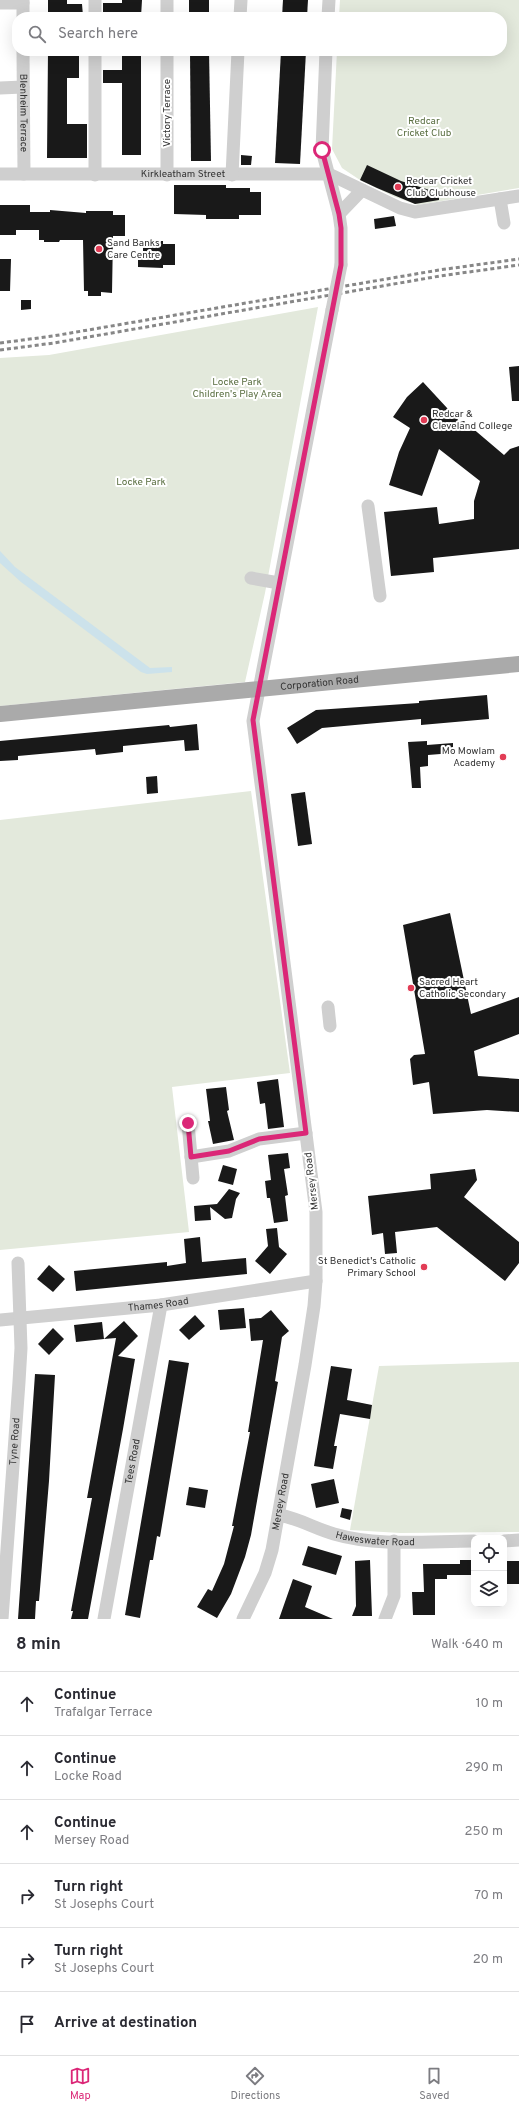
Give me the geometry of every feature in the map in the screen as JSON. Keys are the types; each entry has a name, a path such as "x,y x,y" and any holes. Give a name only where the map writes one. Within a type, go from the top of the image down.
{"main road":[{"name":"Corporation Road","path":"0,714 519,664"}],"street":[{"path":"95,0 95,12"},
{"path":"167,0 167,12"},
{"path":"240,12 241,0"},
{"path":"328,12 329,0"},
{"path":"0,3 23,2"},
{"name":"Blenheim Terrace","path":"23,56 24,174"},
{"path":"91,178 95,56"},
{"name":"Victory Terrace","path":"167,56 167,175"},
{"path":"232,175 238,56"},
{"name":"Mersey Road","path":"244,1619 265,1573 279,1515 305,1365 316,1281 316,1212 253,720 341,265 341,228 339,214 322,150 321,140 326,56"},
{"path":"0,88 23,87"},
{"name":"Kirkleatham Street","path":"0,174 24,174 50,179 167,175 329,174 400,208 415,212 519,196"},
{"path":"339,214 362,190"},
{"path":"500,199 504,223"},
{"path":"368,506 380,596"},
{"path":"251,578 279,583"},
{"path":"328,1007 330,1026"},
{"path":"188,1123 193,1178"},
{"path":"191,1157 229,1151 259,1139 306,1133"},
{"name":"Tyne Road","path":"2,1619 19,1382 18,1263"},
{"name":"Thames Road","path":"0,1320 161,1305 316,1281"},
{"name":"Tees Road","path":"104,1619 161,1305"},
{"name":"Haweswater Road","path":"279,1515 298,1519 334,1534 372,1540 471,1541"},
{"path":"507,1541 519,1540"},
{"path":"386,1619 394,1596 394,1541"}],"green space":[{"name":"Redcar Cricket Club","path":"340,0 519,0 519,188 418,205 395,197 360,180 342,168 332,149 337,56 507,56 507,12 339,12"},
{"name":"Locke Park","path":"318,307 265,593 245,682 0,706 0,358 49,355"},
{"path":"251,791 290,1073 172,1087 189,1232 0,1250 0,820"},
{"path":"519,1362 519,1532 400,1533 350,1530 379,1366"}],"water":[{"path":"0,551 15,567 150,668 172,667 172,672 147,674 141,672 21,582 0,563"}],"building":[{"path":"48,0 67,0 67,4 82,4 83,12 48,12"},
{"path":"122,0 142,0 141,12 103,12 103,3 122,3"},
{"path":"189,0 209,0 209,12 189,12"},
{"path":"283,0 308,0 307,12 282,12"},
{"path":"48,56 79,56 79,78 67,78 67,124 87,124 87,158 47,158"},
{"path":"122,56 141,56 141,155 122,155 122,83 103,83 103,70 122,70"},
{"path":"190,56 209,56 211,161 191,161"},
{"path":"281,56 306,56 300,164 275,163"},
{"path":"241,155 252,156 251,165 241,165"},
{"name":"Redcar Cricket Club Clubhouse","path":"367,165 401,181 439,193 439,200 415,204 360,180"},
{"path":"174,185 226,185 226,188 250,188 250,192 261,192 261,215 239,215 239,219 206,219 206,215 174,214"},
{"name":"Sand Banks Care Centre","path":"0,205 30,205 30,212 50,212 50,210 86,213 86,211 113,211 113,215 125,215 125,236 113,236 112,293 101,292 101,296 88,296 88,291 84,291 83,240 44,242 44,240 39,240 39,230 16,230 16,235 0,235"},
{"path":"394,216 396,226 375,229 374,219"},
{"path":"143,241 163,241 163,244 175,244 175,265 163,265 163,268 138,267 138,254 143,254"},
{"path":"0,259 11,259 10,291 0,291"},
{"path":"21,300 31,300 31,309 21,310"},
{"path":"519,366 519,401 512,401 509,367"},
{"path":"423,382 460,422 464,421 504,455 510,449 519,446 519,549 433,558 434,572 391,576 384,512 437,507 439,524 474,519 474,501 480,481 439,449 422,496 389,485 399,452 410,428 393,417 407,397"},
{"path":"487,695 489,719 421,725 421,719 322,728 297,744 287,728 316,710 419,703 419,701"},
{"path":"197,724 199,750 185,751 184,740 123,746 123,752 96,755 95,749 18,756 18,760 0,761 0,741 169,725 170,727"},
{"path":"427,741 427,745 453,743 453,753 428,755 428,766 420,767 421,788 412,788 408,742"},
{"path":"157,776 158,793 147,794 146,777"},
{"path":"305,792 312,844 298,846 291,794"},
{"path":"450,913 471,1014 519,997 519,1034 474,1051 478,1076 519,1079 519,1112 487,1110 433,1114 429,1082 413,1085 410,1059 414,1055 425,1054 403,925"},
{"path":"278,1079 284,1127 268,1129 265,1103 260,1104 257,1082"},
{"path":"226,1087 229,1110 227,1111 234,1140 213,1144 208,1121 210,1121 206,1089"},
{"path":"288,1153 290,1168 284,1169 288,1195 285,1196 288,1221 274,1223 270,1198 267,1198 265,1181 271,1180 268,1155"},
{"path":"223,1165 237,1169 233,1185 218,1181"},
{"path":"475,1169 477,1180 464,1197 519,1242 519,1263 505,1281 437,1227 395,1232 397,1253 385,1254 383,1233 372,1235 368,1196 431,1189 430,1174"},
{"path":"229,1189 240,1193 236,1199 232,1218 225,1219 210,1207 211,1220 195,1221 194,1206 217,1204"},
{"path":"277,1228 279,1247 287,1254 270,1274 255,1261 268,1246 266,1229"},
{"path":"200,1237 202,1262 246,1258 247,1274 76,1291 74,1271 167,1262 167,1266 186,1263 184,1239"},
{"path":"49,1265 65,1279 53,1292 37,1279"},
{"path":"244,1308 246,1328 220,1330 218,1310"},
{"path":"271,1310 289,1331 282,1337 275,1381 278,1382 251,1535 245,1557 231,1594 217,1618 197,1607 208,1589 212,1591 224,1564 234,1526 232,1526 250,1432 248,1432 263,1340 251,1341 249,1319 261,1318"},
{"path":"195,1315 205,1326 189,1340 179,1330"},
{"path":"124,1321 138,1336 118,1356 135,1359 123,1429 88,1619 71,1619 73,1611 71,1611 92,1498 87,1498 116,1338 104,1339"},
{"path":"102,1322 104,1339 76,1342 74,1325"},
{"path":"53,1328 64,1339 49,1355 38,1344"},
{"path":"169,1360 189,1363 160,1537 157,1536 153,1560 150,1560 140,1618 125,1615"},
{"path":"331,1366 352,1369 347,1400 372,1405 370,1419 340,1414 334,1446 337,1446 333,1469 314,1466"},
{"path":"35,1374 55,1375 49,1481 39,1601 36,1601 35,1619 18,1619"},
{"path":"334,1479 339,1503 316,1508 311,1484"},
{"path":"189,1487 208,1490 205,1508 186,1505"},
{"path":"342,1508 352,1510 350,1520 340,1517"},
{"path":"308,1546 342,1556 336,1575 302,1565"},
{"path":"370,1560 372,1616 352,1616 356,1606 355,1561"},
{"path":"460,1560 471,1560 471,1575 447,1575 447,1579 435,1579 435,1615 413,1615 412,1592 424,1592 423,1564 460,1564"},
{"path":"507,1561 519,1561 519,1584 507,1584"},
{"path":"293,1579 312,1586 305,1607 333,1619 279,1619"}],"railway":[{"path":"0,343 53,336 439,270 519,259"},
{"path":"0,350 54,343 440,276 519,265"}],"place":[{"name":"Redcar Cricket Club Clubhouse","path":"398,187"},
{"name":"Sand Banks Care Centre","path":"99,249"},
{"name":"Redcar & Cleveland College","path":"424,420"},
{"name":"Mo Mowlam Academy","path":"503,757"},
{"name":"Sacred Heart Catholic Secondary","path":"411,988"},
{"name":"St Benedict's Catholic Primary School","path":"424,1267"}],"route":[{"path":"188,1123 191,1157 229,1151 259,1139 306,1133 253,720 341,265 341,228 339,214 322,150"}],"park label":[{"name":"Locke Park Children's Play Area","path":"237,388"}]}
